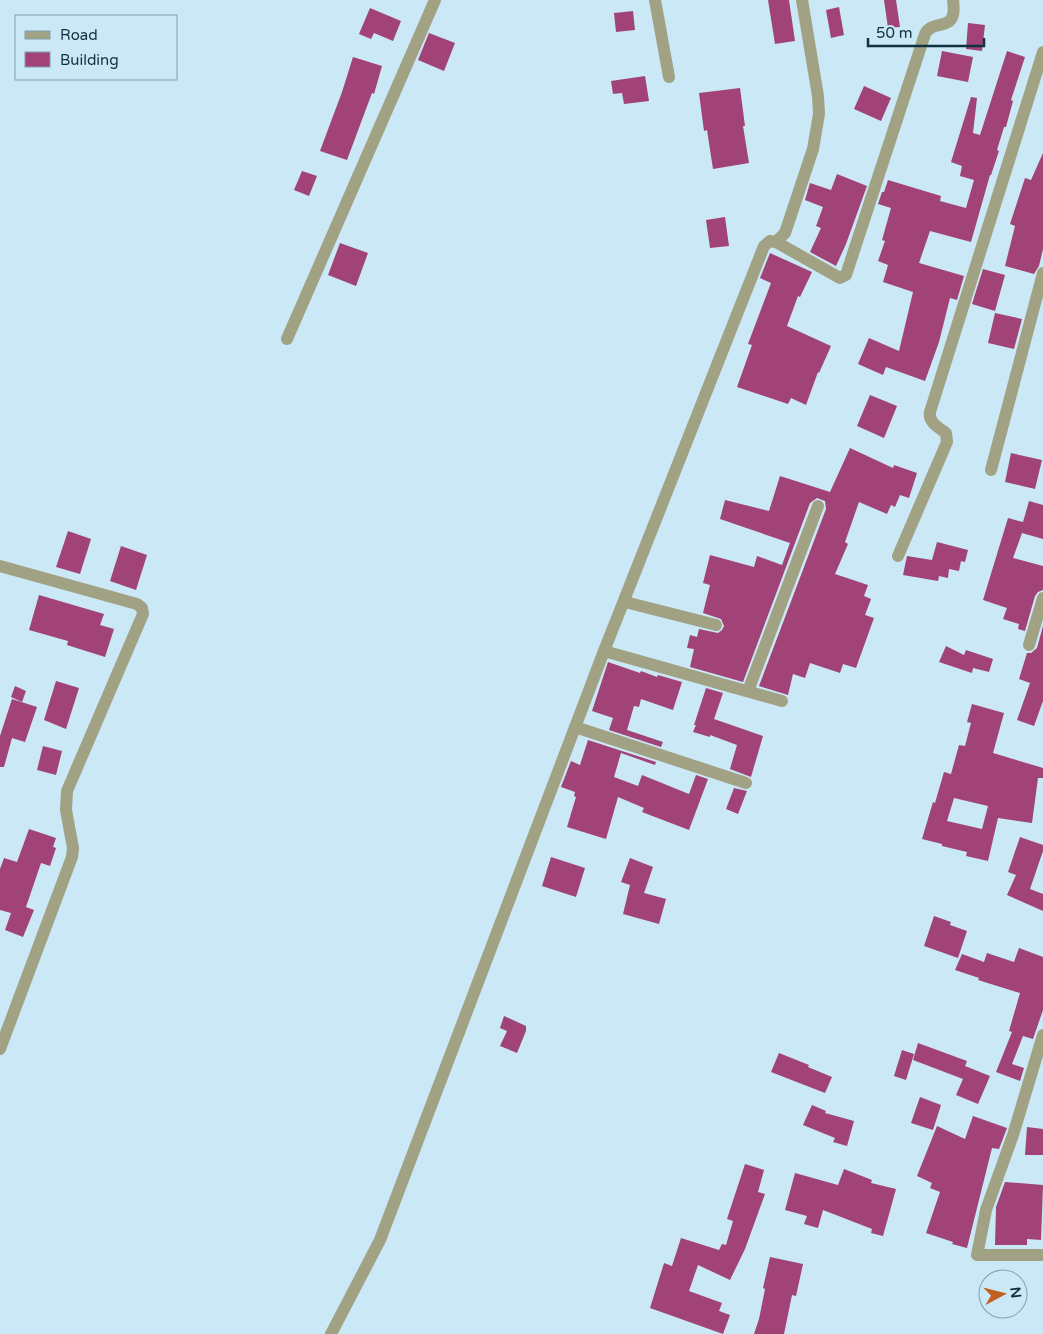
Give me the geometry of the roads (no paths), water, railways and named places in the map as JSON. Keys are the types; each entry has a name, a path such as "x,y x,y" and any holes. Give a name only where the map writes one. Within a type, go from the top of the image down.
{"street":[{"path":"287,339 435,0"},
{"path":"656,0 670,77"},
{"path":"776,242 785,233 813,149 818,127 818,96 802,0"},
{"path":"331,1334 380,1240 604,651 625,602 764,246 770,241 776,242 840,278 846,274 925,34 930,28 944,24 952,19 955,12 953,0"},
{"path":"898,556 947,442 946,433 931,421 929,417 930,412 1043,52"},
{"path":"992,470 1043,273"},
{"path":"748,691 818,506"},
{"path":"0,566 136,604 142,608 143,614 66,791 66,810 73,848 72,858 0,1049"},
{"path":"1029,645 1043,598"},
{"path":"625,602 716,625"},
{"path":"604,651 782,701"},
{"path":"575,727 746,783"},
{"path":"1043,1035 1013,1135 986,1210 976,1255 1043,1255"}]}
